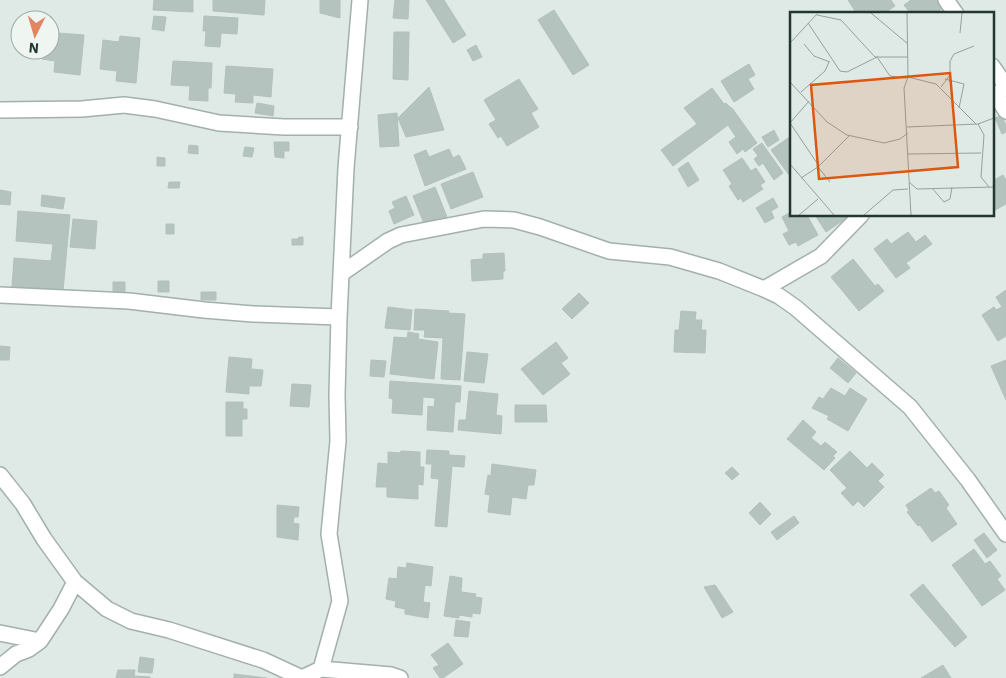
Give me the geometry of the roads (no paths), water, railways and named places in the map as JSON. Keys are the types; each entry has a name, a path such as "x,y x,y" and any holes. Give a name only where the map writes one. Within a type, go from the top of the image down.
{"street":[{"path":"320,669 340,601 329,534 338,441 339,317 346,168 360,0"},
{"path":"946,0 955,12"},
{"path":"994,73 1006,111"},
{"path":"0,110 82,109 124,105 155,109 219,123 284,127 350,127"},
{"path":"764,289 821,256 860,216"},
{"path":"342,273 388,241 401,235 484,219 514,220 609,251 670,257 719,271 779,296 796,308 910,407 968,480 1006,534"},
{"path":"0,295 129,301 253,314 339,317"},
{"path":"0,475 24,504 44,539 75,582 107,609 131,621 169,630 263,660 302,678 320,669 392,675 400,678"},
{"path":"0,667 16,654 29,649 40,641 57,616 75,582"},
{"path":"0,634 40,641"}]}
